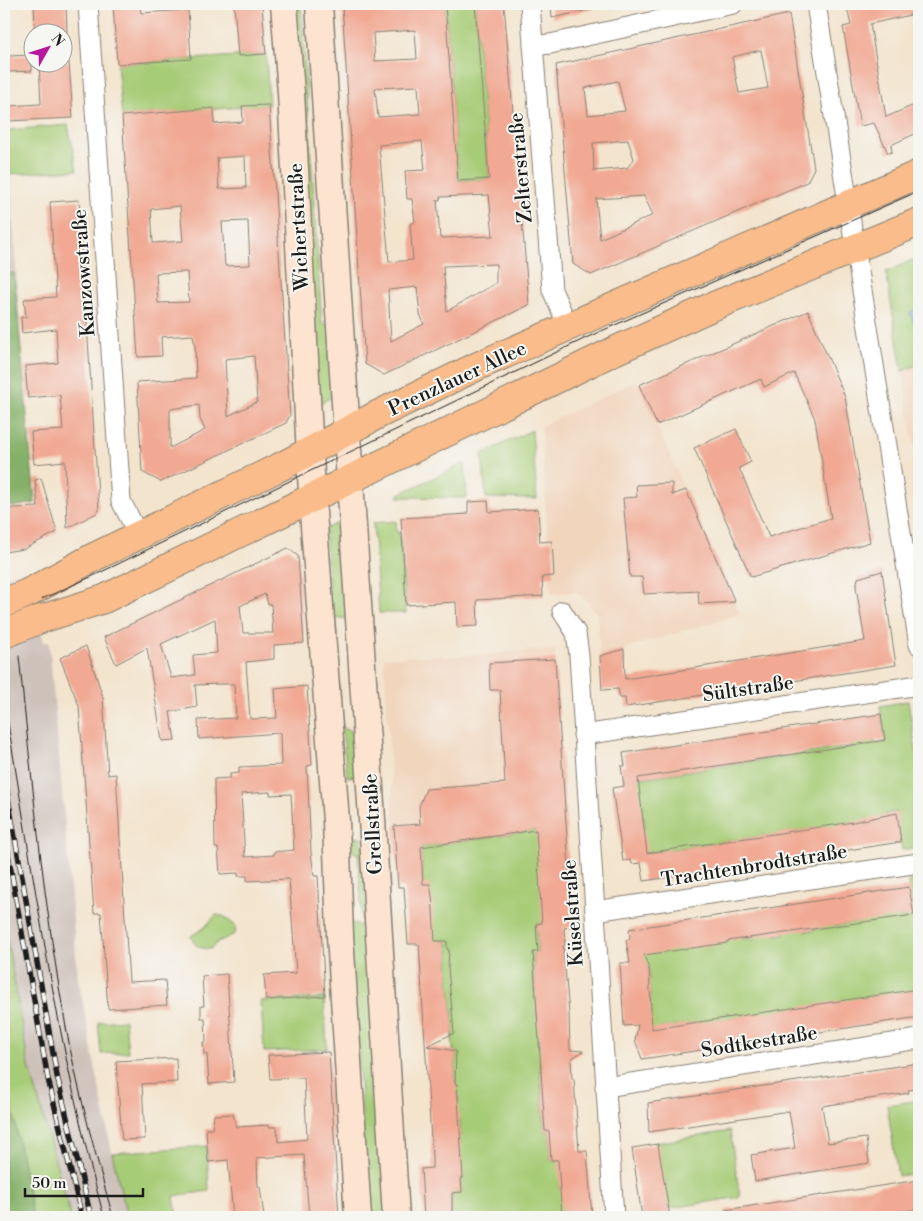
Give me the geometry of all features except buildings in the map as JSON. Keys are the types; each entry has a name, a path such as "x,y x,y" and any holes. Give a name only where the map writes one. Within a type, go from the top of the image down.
{"main road":[{"name":"Prenzlauer Allee","path":"4,603 30,592 138,534 480,365 919,174"},
{"path":"4,634 38,620 104,599 612,352 919,222"}],"street":[{"name":"Kanzowstraße","path":"88,4 121,501 138,534"},
{"name":"Wichertstraße","path":"284,4 292,93 309,451"},
{"name":"Wichertstraße","path":"318,4 347,431"},
{"name":"Zelterstraße","path":"530,4 552,290 568,326"},
{"path":"533,46 550,44 733,4"},
{"path":"816,4 919,645"},
{"name":"Grellstraße","path":"347,431 396,1217"},
{"name":"Grellstraße","path":"309,451 336,821 340,936 358,1217"},
{"name":"Küselstraße","path":"562,611 576,633 614,1217"},
{"name":"Sültstraße","path":"584,735 919,685"},
{"name":"Trachtenbrodtstraße","path":"595,911 919,863"},
{"name":"Sodtkestraße","path":"605,1087 919,1039"}],"shaded area":[{"path":"4,92 20,327 4,345"},
{"path":"919,364 919,477 902,371"},
{"path":"637,381 740,614 600,656 597,611 592,611 589,602 576,592 551,594 541,426"},
{"path":"25,570 44,643 49,641 78,978 112,1153 127,1217 38,1217 4,1039 4,578"},
{"path":"555,649 567,833 396,858 384,658 442,655 443,657"}],"green space":[{"path":"291,4 301,4 322,324 329,324 338,393 316,406"},
{"path":"445,4 475,4 489,179 458,181"},
{"path":"266,54 269,105 122,116 117,64"},
{"path":"68,125 77,170 10,174 7,130"},
{"path":"919,257 919,364 902,371 886,272"},
{"path":"14,273 35,503 11,507 4,433 4,274"},
{"path":"532,430 537,499 486,498 482,454"},
{"path":"465,463 467,498 398,497 399,494"},
{"path":"342,521 347,619 336,617 340,718 343,728 355,732 358,776 347,777 344,745 335,696 325,529"},
{"path":"396,521 397,533 400,533 406,613 379,613 373,523"},
{"path":"908,701 919,768 919,847 902,850 896,812 885,814 886,818 646,853 642,827 645,826 643,816 640,816 639,789 633,776 642,778 850,747 852,744 874,741 875,744 885,743 880,706"},
{"path":"536,830 547,923 536,924 538,952 533,953 535,990 540,989 541,1009 537,1010 537,1018 542,1018 543,1038 538,1039 539,1046 544,1046 540,1066 544,1122 545,1131 549,1131 551,1160 562,1160 560,1190 564,1190 565,1210 561,1210 562,1217 452,1217 452,1193 462,1192 461,1178 463,1178 461,1173 460,1119 458,1118 456,1102 459,1101 455,1084 456,1051 453,1050 452,1034 454,1033 448,968 449,950 447,941 433,942 423,884 421,847"},
{"path":"362,837 386,1217 369,1217 349,922 360,926 362,923 358,854 346,848 345,838"},
{"path":"919,880 919,987 915,987 915,991 661,1028 649,1034 651,1017 649,969 645,964 643,950 746,935 747,939 755,939 755,933 775,931 776,935 786,934 785,929 806,926 806,931 815,930 816,924 837,926 902,914 903,918 914,917 908,881"},
{"path":"216,915 223,916 236,926 235,934 218,942 210,949 198,946 191,936 204,928"},
{"path":"4,922 28,1062 71,1217 4,1217"},
{"path":"324,998 327,1049 264,1052 261,1001"},
{"path":"125,1020 128,1052 101,1054 98,1022"},
{"path":"5,1070 33,1217 4,1217"},
{"path":"919,1100 919,1173 898,1176 887,1105"},
{"path":"730,1131 740,1197 665,1209 655,1143"},
{"path":"207,1146 209,1191 174,1196 177,1217 127,1217 112,1153"}],"water":[{"path":"919,308 919,329 917,330 910,313"}],"tram line":[{"path":"4,616 93,576 590,336 919,191"},
{"path":"19,656 39,845 59,986 77,1079 113,1217"},
{"path":"4,699 59,1024 87,1153 104,1217"}],"railway":[{"path":"4,775 57,1076 91,1217"},
{"path":"4,831 48,1079 82,1217"}]}
